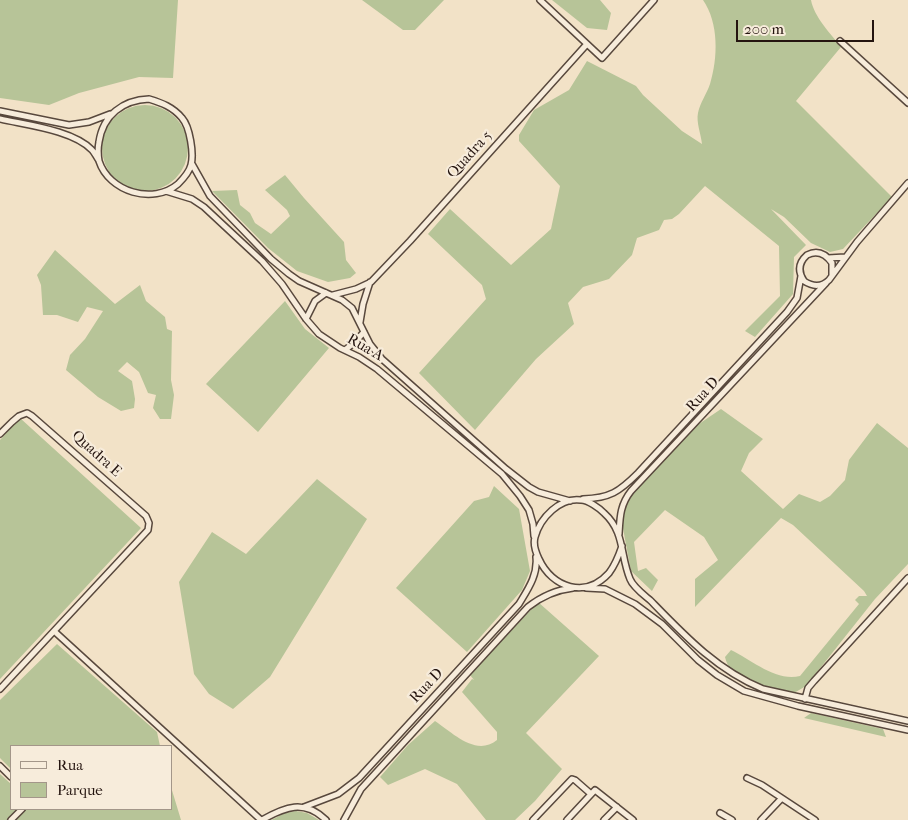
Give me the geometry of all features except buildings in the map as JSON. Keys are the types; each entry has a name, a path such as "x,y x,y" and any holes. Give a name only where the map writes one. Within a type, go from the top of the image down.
{"street":[{"path":"540,0 602,58 654,0"},
{"path":"840,41 908,103"},
{"name":"Quadra 5","path":"332,295 351,291 371,282 587,44"},
{"path":"0,111 69,125 89,122 126,105 149,99 171,108 183,119 188,129 192,164 182,180 166,191 146,194 127,190 116,184 106,174 92,150 80,141 59,133 0,119"},
{"path":"99,160 100,134 104,123 112,113"},
{"name":"Rua A","path":"192,164 210,196 271,259 294,278 342,300 352,308 370,344 382,359 529,487 538,492 570,501"},
{"path":"832,275 832,263 818,252 807,255 800,265 801,276 809,285 820,286 826,283 832,275 845,257 908,184"},
{"name":"Rua A","path":"166,191 192,199 204,207 262,261 277,278 306,319 328,341 377,368 502,474 529,510 533,524 534,540"},
{"path":"828,258 845,257"},
{"name":"Rua D","path":"582,500 599,499 623,488 787,312 796,298 801,276"},
{"name":"Quadra 5","path":"360,322 363,304 371,282"},
{"name":"Rua D","path":"619,535 620,511 625,499 731,382 826,283"},
{"path":"306,319 315,301 326,293"},
{"path":"345,350 364,332"},
{"path":"726,379 731,382"},
{"name":"Quadra E","path":"0,434 19,416 27,414 32,416 142,512 149,523 148,530 54,630"},
{"path":"467,444 472,438"},
{"path":"908,721 763,689 744,681 722,668 702,652 630,580 619,535 613,523 604,513 582,500 570,501 548,512 540,523 534,540 536,554 542,567 550,577 574,588 606,589 635,604 662,624 698,660 717,675 744,691 772,700 908,730"},
{"path":"585,588 602,579 610,572 622,546"},
{"name":"Rua D","path":"261,820 287,808 304,807 338,794 359,778 519,604 532,582 537,565 536,554"},
{"path":"805,699 808,688 908,578"},
{"name":"Rua D","path":"344,820 361,789 528,607 548,594 574,588"},
{"path":"0,689 54,630 261,820"},
{"path":"717,675 722,668"},
{"path":"412,721 418,726"},
{"path":"0,766 10,775"},
{"path":"746,778 781,798 806,818 815,820"},
{"path":"533,820 572,779 591,794"},
{"path":"567,820 595,790 633,820"},
{"path":"761,820 781,798"},
{"path":"304,807 321,815 326,820"},
{"path":"604,820 617,807"},
{"path":"11,820 21,810"},
{"path":"720,813 732,820"}],"green space":[{"path":"0,0 178,0 173,78 139,77 79,93 49,105 0,98"},
{"path":"362,0 444,0 415,30 403,30"},
{"path":"552,0 600,0 611,13 607,30 587,28"},
{"path":"703,0 811,0 819,19 841,47 796,101 892,197 843,249 830,252 811,243 784,217 771,209 806,245 794,257 793,294 755,337 745,331 780,296 779,246 705,186 679,214 672,219 664,220 659,230 637,238 632,255 609,279 583,287 568,303 574,324 536,359 475,430 419,373 486,299 482,285 428,234 450,209 511,265 551,229 560,186 519,141 519,135 534,110 569,90 587,61 636,86 643,95 682,131 702,144 698,113 713,74 716,52 712,19"},
{"path":"145,105 169,112 181,124 188,148 181,172 169,184 145,191 121,184 109,172 102,148 109,124 121,112"},
{"path":"285,175 344,242 346,260 356,273 350,278 328,282 297,271 268,248 212,191 237,190 240,205 250,213 255,223 271,234 290,216 287,210 265,190"},
{"path":"55,250 115,304 140,285 146,301 165,317 167,329 172,331 171,380 174,395 171,419 160,419 153,408 156,395 148,393 139,372 127,362 118,371 132,381 135,399 134,408 121,411 98,397 66,370 70,355 85,339 103,311 87,307 78,322 57,315 43,315 41,285 37,275"},
{"path":"285,301 305,329 329,348 258,432 206,384"},
{"path":"721,409 763,439 749,453 741,471 783,509 799,494 820,502 830,496 845,480 849,460 877,423 908,448 908,564 875,599 806,686 794,693 760,685 742,678 729,667 725,657 731,650 773,673 791,677 800,676 859,604 855,600 859,596 867,596 864,591 793,525 781,518 695,607 695,579 718,560 704,537 665,510 634,542 638,571 646,568 658,580 652,591 631,571 622,523 622,512 629,498 693,428"},
{"path":"20,418 141,528 0,679 0,440"},
{"path":"317,479 367,519 270,677 233,709 209,694 194,674 179,582 212,532 246,554"},
{"path":"494,486 519,509 530,571 522,590 467,652 396,588 474,501 489,497"},
{"path":"538,602 599,656 526,733 562,769 535,801 515,820 486,820 457,784 425,769 388,785 380,777 408,745 435,721 457,737 473,745 489,745 497,740 497,732 462,692 472,679 474,680 470,675"},
{"path":"57,644 157,732 160,745 10,745 10,768 0,758 0,700"},
{"path":"811,713 883,729 886,737 804,718"},
{"path":"0,774 10,783 10,810 172,810 172,790 181,820 0,820"},
{"path":"296,811 307,813 319,820 271,820 285,813"}]}
